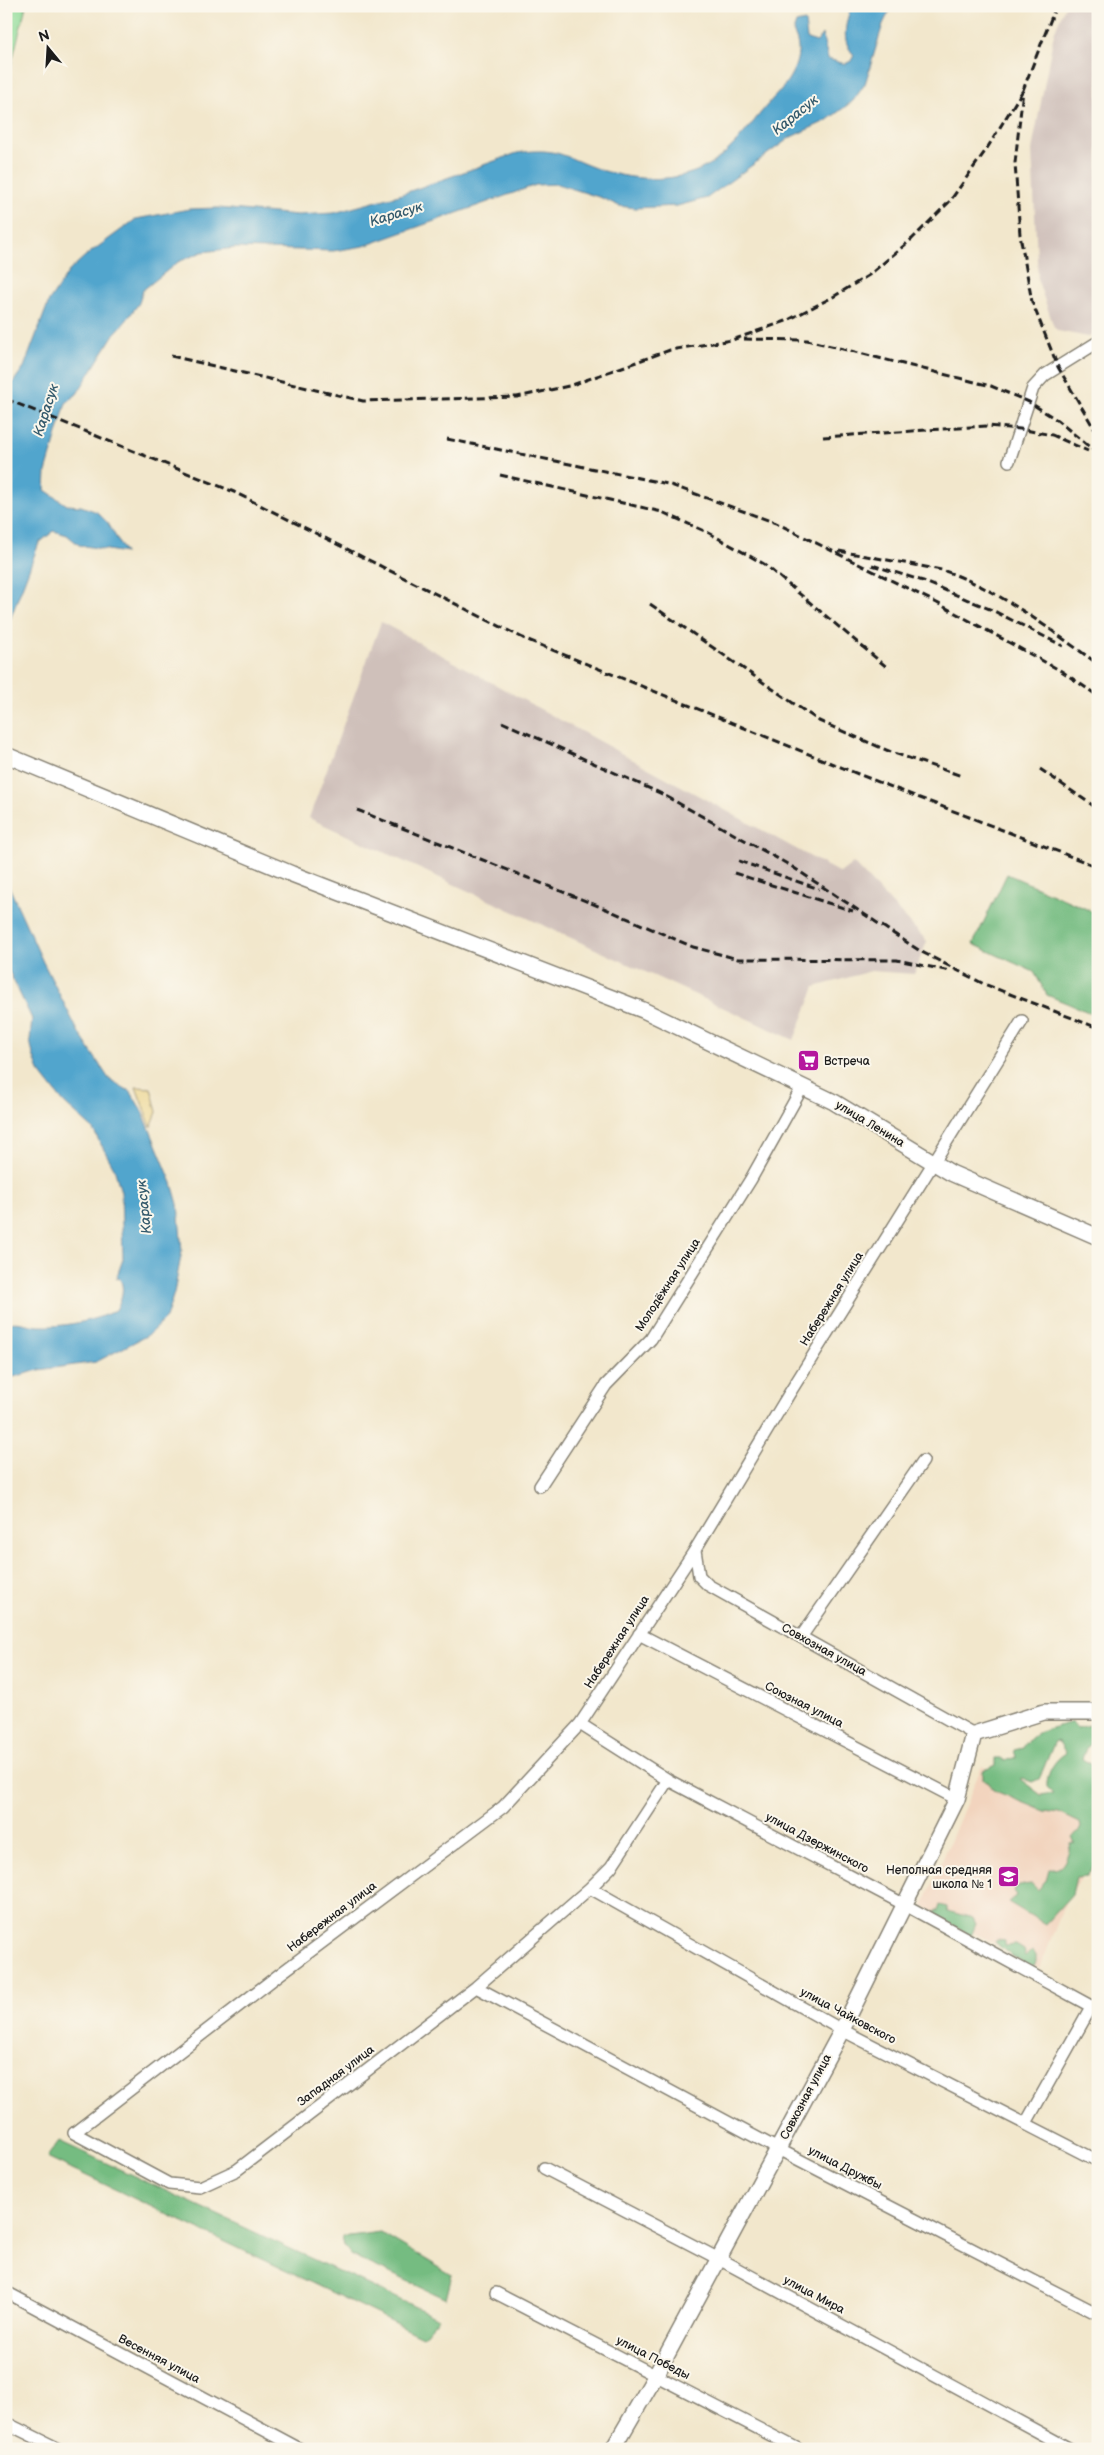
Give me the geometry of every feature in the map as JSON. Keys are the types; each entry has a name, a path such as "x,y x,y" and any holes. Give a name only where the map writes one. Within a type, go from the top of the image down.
{"main road":[{"name":"улица Ленина","path":"11,757 286,872 643,1010 858,1114 951,1173 1098,1237"},
{"path":"974,1734 1044,1712 1098,1712"},
{"name":"Совхозная улица","path":"612,2449 656,2375 842,2030 957,1800 974,1734"}],"street":[{"path":"1009,461 1033,388 1045,375 1098,342"},
{"name":"Набережная улица","path":"74,2133 280,1974 503,1807 580,1724 695,1550 789,1394 1022,1021"},
{"name":"Молодёжная улица","path":"540,1486 606,1385 653,1336 751,1178 803,1086"},
{"path":"801,1637 924,1461"},
{"name":"Совхозная улица","path":"695,1550 699,1576 708,1585 974,1734"},
{"name":"Союзная улица","path":"639,1634 957,1800"},
{"name":"улица Дзержинского","path":"580,1724 668,1780 905,1905 1094,2009"},
{"name":"Западная улица","path":"74,2133 169,2184 200,2187 237,2170 476,1987 590,1888 610,1867 668,1780"},
{"name":"улица Чайковского","path":"590,1888 842,2030 1098,2161"},
{"name":"улица Дружбы","path":"476,1987 778,2149 1098,2314"},
{"path":"1026,2123 1094,2009"},
{"name":"улица Мира","path":"544,2168 718,2259 1070,2449"},
{"name":"Весенняя улица","path":"6,2292 300,2449"},
{"name":"улица Победы","path":"496,2293 798,2449"},
{"path":"6,2422 58,2449"}],"shaded area":[{"path":"1065,6 1098,6 1098,330 1088,337 1058,331 1054,327 1038,281 1032,150 1054,33"},
{"path":"381,622 840,873 853,863 927,941 914,974 871,971 815,987 794,1040 309,818"},
{"name":"Неполная средняя школа № 1","path":"982,1766 1098,1819 1098,1850 1065,1903 1040,1968 923,1906"}],"green space":[{"path":"6,6 26,6 6,85"},
{"path":"1007,874 1098,914 1098,1016 1047,995 1034,972 973,944"},
{"path":"1072,1722 1077,1728 1090,1725 1093,1732 1098,1730 1098,1739 1086,1748 1082,1759 1098,1768 1098,1859 1087,1876 1076,1877 1072,1894 1045,1924 1008,1902 1017,1895 1014,1891 1019,1885 1032,1884 1038,1890 1046,1880 1049,1869 1058,1868 1062,1865 1071,1844 1075,1843 1072,1838 1081,1828 1080,1823 1059,1813 1044,1811 993,1790 989,1783 983,1779 983,1771 995,1765 995,1758 1001,1758 1005,1761 1016,1757 1014,1750 1023,1748 1038,1733","holes":["1055,1741 1059,1742 1066,1753 1055,1763 1048,1777 1047,1787 1053,1793 1041,1795 1020,1779 1032,1782 1039,1779"]},
{"path":"940,1905 947,1907 947,1911 973,1918 976,1924 971,1936 935,1915 935,1911 938,1911"},
{"path":"996,1940 1005,1941 1005,1946 1016,1945 1024,1950 1026,1957 1032,1951 1036,1955 1036,1962 1033,1967 1008,1953 995,1942"},
{"path":"59,2141 439,2318 423,2336 47,2157"},
{"path":"380,2232 452,2275 446,2299 351,2255 344,2246 342,2237"}],"sand":[{"path":"136,1087 151,1088 157,1112 151,1127"}],"water":[{"name":"Карасук","path":"851,6 892,6 883,24 865,84 853,101 826,121 791,137 707,198 677,206 635,208 619,206 602,198 557,184 536,185 364,246 333,251 235,248 202,252 178,262 143,290 139,303 114,334 77,394 66,403 46,472 45,490 67,505 81,506 97,512 108,523 125,553 79,545 67,535 54,531 39,543 6,630 6,392 24,367 49,301 69,271 84,257 136,219 189,209 218,208 298,215 334,213 399,195 517,153 531,151 553,152 601,170 643,178 672,177 699,170 721,157 729,149 788,81 798,57 797,40 793,32 796,23 805,21 807,39 817,42 822,34 828,59 845,64 851,61 854,55 847,44 845,32"},
{"name":"Карасук","path":"6,880 43,962 79,1033 109,1079 131,1092 143,1113 172,1183 178,1204 182,1251 174,1293 166,1318 148,1335 96,1362 39,1370 6,1379 6,1324 14,1322 49,1326 69,1324 89,1320 116,1310 121,1298 122,1286 119,1278 116,1279 123,1259 121,1192 114,1168 92,1128 64,1103 39,1071 33,1055 30,1040 32,1019 6,965"}],"railway":[{"path":"1056,6 1023,90 1015,163 1020,235 1032,302 1058,367 1098,435"},
{"path":"171,356 363,401 517,397 569,386 670,350 732,340 786,321 833,297 869,275 912,239 950,201 986,150 1023,90"},
{"path":"744,339 807,340 991,386 1029,402 1057,420 1098,454"},
{"path":"6,399 234,492 523,638 858,774 1098,867"},
{"path":"823,437 987,426 1020,429 1052,435 1088,451"},
{"path":"447,439 668,484 776,523 937,603 1063,672 1098,696"},
{"path":"500,475 662,512 709,533 764,564 889,669"},
{"path":"839,551 942,570 963,578 1023,611 1098,664"},
{"path":"872,565 923,581 992,610 1063,646"},
{"path":"650,604 819,721 891,752 962,776"},
{"path":"502,722 662,794 791,866 920,951 984,984 1098,1028"},
{"path":"1040,769 1098,809"},
{"path":"357,810 606,909 693,947 738,959 897,960 950,971"},
{"path":"739,861 819,889"},
{"path":"734,873 853,911"}],"place":[{"name":"Встреча","path":"808,1061"},
{"name":"Неполная средняя школа № 1","path":"1008,1877"}]}
